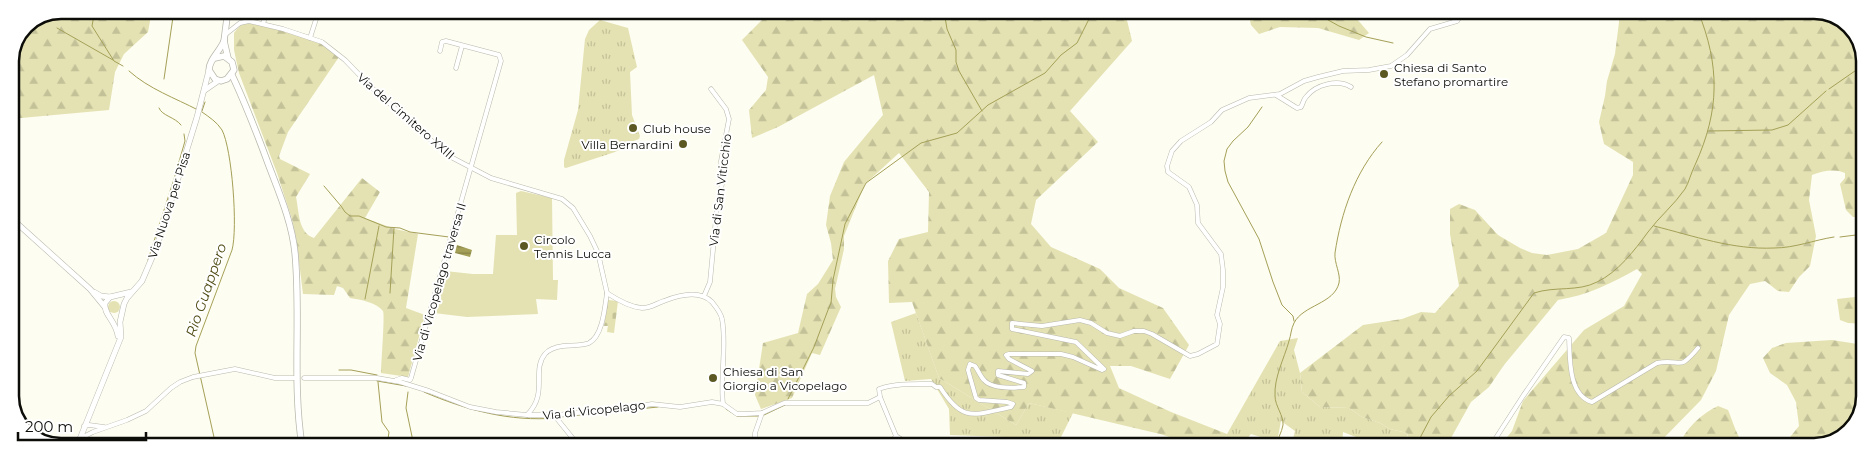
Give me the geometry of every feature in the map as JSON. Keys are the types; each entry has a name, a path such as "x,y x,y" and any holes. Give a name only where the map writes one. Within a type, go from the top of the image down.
{"main road":[{"path":"204,92 210,63 215,58 224,38 227,19"},
{"path":"224,38 228,58 233,65 232,75 282,198 293,240 296,264 298,412 301,438"},
{"path":"215,58 222,56 228,58"},
{"path":"209,70 211,76 232,86 240,95"},
{"path":"204,92 206,88 232,75"},
{"name":"Via Nuova per Pisa","path":"124,304 145,276 157,246 204,92"},
{"path":"19,225 90,289 104,306 105,311 117,329 116,346"},
{"path":"79,438 120,337 124,304 121,299 101,296 90,289"},
{"path":"104,306 106,300 112,297 134,291"},
{"path":"109,316 117,317 122,314"}],"street":[{"path":"263,24 264,19"},
{"path":"310,38 316,19"},
{"name":"Via di Vicopelago","path":"304,378 368,377 394,381 430,391 470,407 496,412 557,417 652,404 680,407 712,402 723,404 737,414 762,413 784,403 868,403 880,396 879,389 882,388 932,384 940,387 955,408 961,412 971,414 1011,407 1014,404 979,400 976,398 968,370 970,364 975,366 988,383 1002,387 1017,388 1024,387 1024,384 998,375 998,371 1028,374 1032,371 1009,359 1006,355 1009,354 1060,354 1074,357 1102,370 1104,369 1076,342 1018,331 1012,329 1012,323 1042,326 1080,320 1091,323 1107,333 1120,336 1134,331 1144,331 1190,356 1198,354 1218,344 1220,324 1217,315 1223,287 1221,254 1198,223 1197,205 1189,187 1168,172 1166,166 1172,151 1181,141 1211,122 1222,110 1249,98 1276,95 1304,81 1318,77 1343,71 1370,70 1391,66 1407,54 1430,28 1458,19"},
{"name":"Via del Cimitero XXIII","path":"224,38 229,30 240,23 249,22 263,24 322,42 345,60 372,88 449,156 491,178 557,196 568,203 579,217 598,253 607,293"},
{"path":"440,51 444,41 499,56 502,61 471,168"},
{"path":"456,68 462,46"},
{"path":"1276,95 1297,108 1303,106 1308,95 1324,85 1340,83 1351,87"},
{"name":"Via di San Viticchio","path":"704,296 710,282 717,207 722,184 721,161 729,119 726,109 711,89"},
{"name":"Via di Vicopelago traversa II","path":"394,381 402,378 410,380 412,378 471,168"},
{"path":"527,415 538,401 542,358 548,351 554,348 588,343 595,339 600,329 607,293 640,308 650,307 664,300 686,295 704,296 713,304 722,319 723,404"},
{"path":"1496,438 1564,337 1569,338 1569,364 1578,392 1592,402 1657,363 1681,364 1686,362 1698,348"},
{"path":"81,438 146,411 170,388 193,377 235,369 275,378 295,378"},
{"path":"880,396 898,438"},
{"path":"90,413 96,426"},
{"path":"755,438 762,413"},
{"path":"557,417 573,438"},
{"path":"84,426 106,427"},
{"path":"84,426 87,430 93,432"}],"green space":[{"path":"61,19 150,19 148,32 124,54 115,72 109,110 19,118 20,53 26,37 31,31 45,22"},
{"path":"763,19 1127,19 1132,41 1070,111 1098,142 1036,200 1031,224 1051,247 1100,269 1119,288 1163,308 1189,345 1170,379 1131,366 1110,366 1119,388 1171,412 1227,434 1227,438 1173,438 1029,403 1016,425 939,378 912,302 889,303 888,261 899,239 928,232 929,192 899,153 865,184 844,236 844,249 835,289 836,297 841,307 820,355 812,353 792,398 761,409 755,395 763,343 798,333 807,294 818,284 833,260 826,225 830,196 844,162 883,115 874,75 778,127 752,138 749,110 766,90 768,77 742,40"},
{"path":"1250,19 1357,19 1369,33 1359,40 1318,28 1280,27 1259,34 1251,25"},
{"path":"1619,19 1822,20 1835,24 1842,29 1851,40 1855,50 1856,217 1853,217 1846,210 1840,184 1845,178 1845,173 1828,171 1812,175 1809,200 1816,236 1810,266 1799,277 1789,292 1778,291 1765,281 1750,284 1729,315 1716,371 1701,400 1664,438 1506,438 1512,431 1523,401 1584,330 1624,306 1642,274 1637,269 1599,288 1558,300 1504,365 1489,387 1471,402 1451,438 1408,438 1407,433 1390,429 1380,423 1362,417 1349,408 1320,407 1302,392 1300,373 1363,325 1402,319 1421,312 1435,313 1459,286 1450,234 1450,209 1459,204 1475,210 1498,235 1532,253 1547,255 1578,249 1606,233 1633,175 1633,162 1604,144 1599,122 1607,81 1615,54"},
{"path":"600,20 628,28 637,67 630,72 632,115 640,136 639,139 628,143 615,152 566,168 564,167 564,160 578,110 585,39 589,30"},
{"path":"248,23 309,35 331,46 341,54 288,132 279,156 280,159 310,174 296,197 302,227 314,238 362,178 380,192 365,218 395,229 418,234 406,308 425,315 408,377 381,373 383,311 380,308 368,302 350,298 343,288 337,286 334,295 303,294 292,219 277,173 239,73 234,50 234,33 241,25"},
{"name":"Circolo Tennis Lucca","path":"521,191 552,198 553,280 558,280 557,300 536,299 538,314 467,317 434,313 445,271 493,274 496,235 517,235 516,193"},
{"path":"1856,297 1856,324 1840,320 1837,299"},
{"path":"608,300 618,301 614,333 607,332 608,326 604,326"},
{"path":"116,301 119,302 119,312 112,313 109,312 108,305 109,302"},
{"path":"916,313 939,378 1016,425 1029,403 1073,413 1061,437 1063,438 950,435 949,409 931,379 905,381 891,322"},
{"path":"1298,338 1294,350 1300,373 1302,392 1320,407 1349,408 1362,417 1380,423 1390,429 1407,433 1408,438 1359,438 1343,432 1343,438 1293,438 1295,431 1281,421 1278,438 1264,438 1251,434 1248,438 1227,438 1227,434 1280,341"},
{"path":"1832,340 1856,344 1856,396 1854,410 1848,422 1835,433 1820,438 1789,438 1799,426 1796,402 1787,385 1770,373 1763,358 1772,348 1786,343"},
{"path":"1718,406 1728,410 1740,438 1682,438 1694,423"}],"shaded area":[{"path":"457,245 472,250 470,257 455,253"}],"waterway":[{"name":"Rio Guappero","path":"93,19 92,26 114,61 123,66"},
{"path":"164,79 173,19"},
{"path":"945,19 947,29 956,50 956,62 959,71 982,111"},
{"path":"788,399 814,347 831,303 833,280 845,224 866,183 921,143 957,133 988,105 1045,73 1061,55 1077,43 1089,19"},
{"path":"1326,19 1366,37 1393,43"},
{"path":"1420,438 1431,417 1449,396 1477,371 1534,293 1582,287 1605,278 1625,260 1685,189 1703,145 1713,107 1713,69 1701,19"},
{"path":"57,28 113,60"},
{"path":"1829,89 1856,70"},
{"name":"Rio Guappero","path":"129,71 154,88 198,110"},
{"path":"1708,131 1772,130 1788,125 1826,91"},
{"path":"202,111 205,102"},
{"path":"1262,107 1248,127 1227,149 1224,161 1225,171 1228,182 1259,239 1282,305 1293,316 1294,321"},
{"path":"159,108 163,113 181,125"},
{"name":"Rio Guappero","path":"202,112 220,127 226,140 234,207 232,250 195,353 214,438"},
{"path":"148,260 185,141 184,134"},
{"path":"1279,438 1283,425 1275,400 1275,389 1293,325 1304,312 1331,296 1336,290 1339,280 1335,253 1345,208 1364,166 1382,142"},
{"path":"324,186 350,216 359,216 386,227 449,237"},
{"path":"365,299 379,226"},
{"path":"1654,226 1714,242 1759,248 1789,247 1834,237"},
{"path":"390,293 394,228"},
{"path":"1840,237 1856,235"},
{"path":"339,370 351,370 377,375"},
{"path":"377,381 406,386"},
{"path":"378,382 382,422 389,432 388,438"},
{"path":"408,392 406,408 412,438"},
{"path":"424,392 456,404 489,413 522,418 556,418"},
{"path":"764,415 785,405"},
{"path":"560,417 658,407"},
{"path":"726,409 737,416 759,416"}],"place":[{"name":"Chiesa di Santo Stefano promartire","path":"1384,74"},
{"name":"Club house","path":"633,128"},
{"name":"Villa Bernardini","path":"683,144"},
{"name":"Circolo Tennis Lucca","path":"524,246"},
{"name":"Chiesa di San Giorgio a Vicopelago","path":"713,378"}]}
